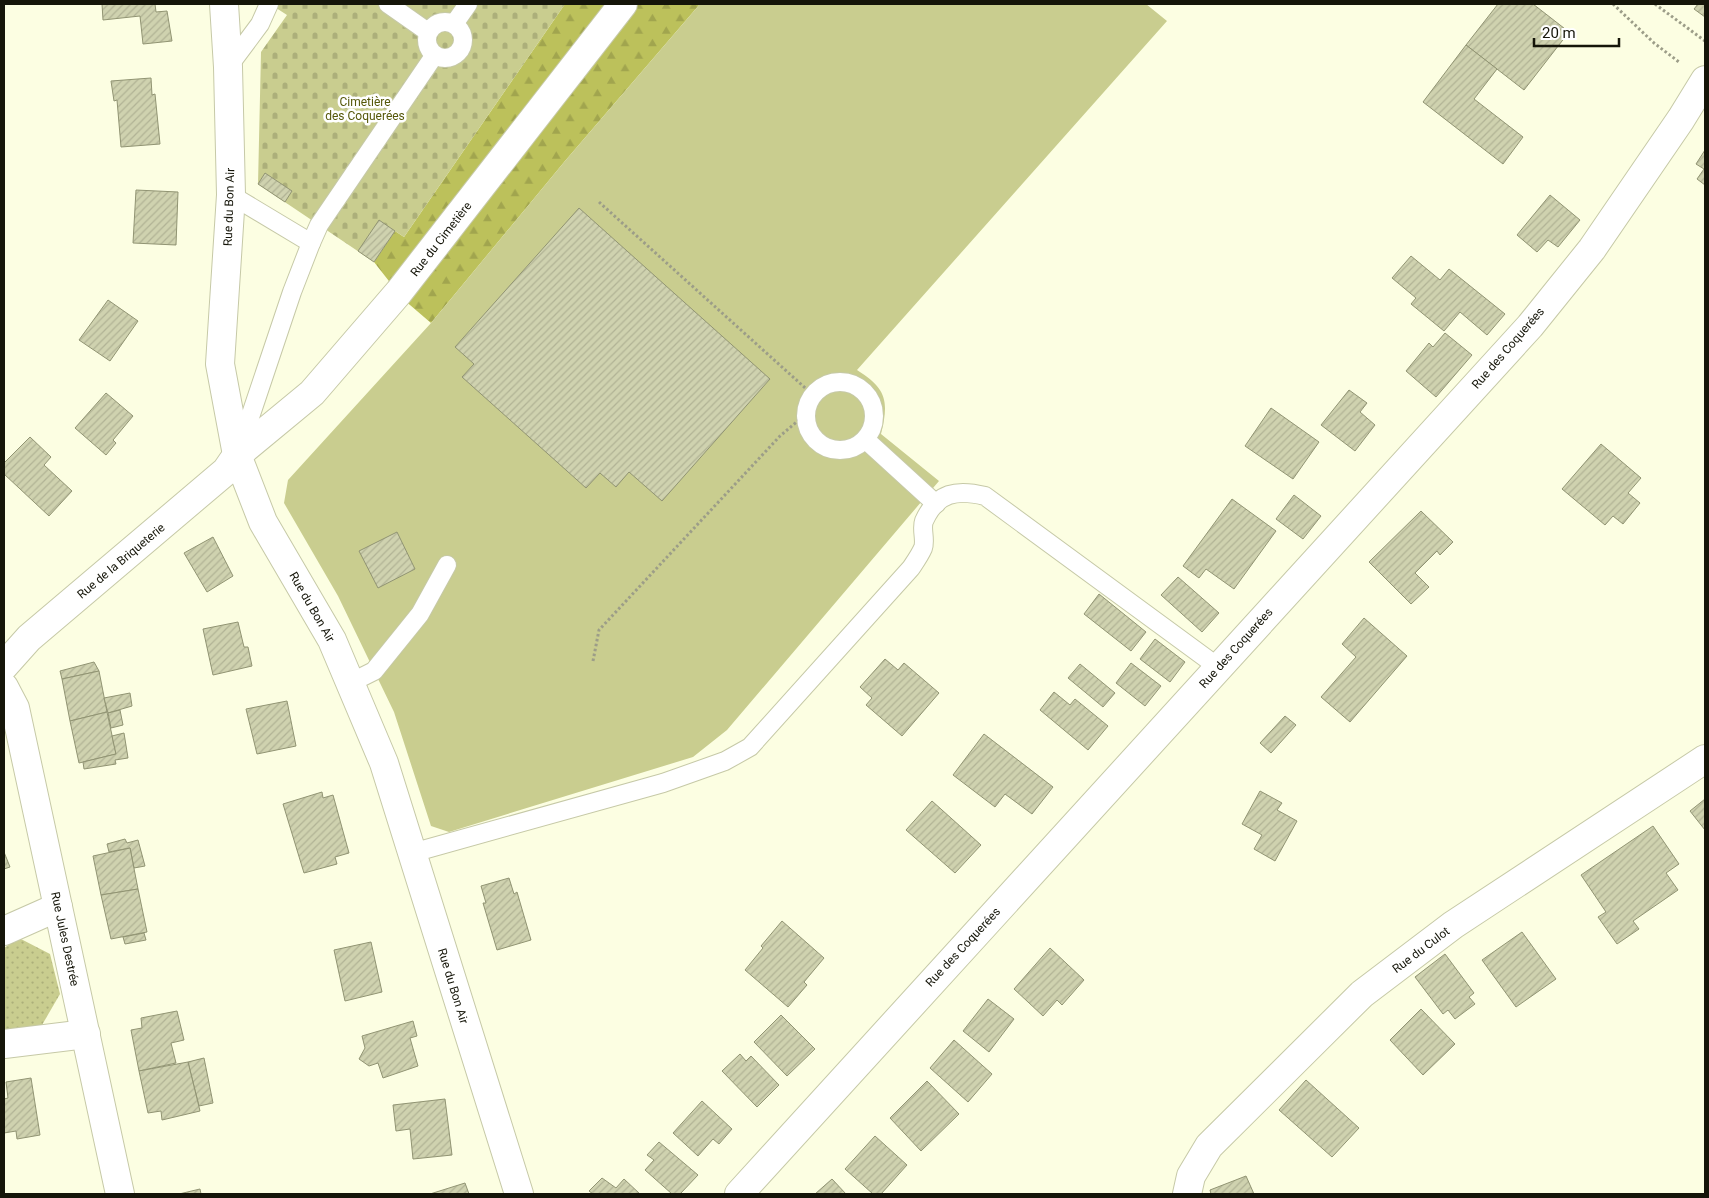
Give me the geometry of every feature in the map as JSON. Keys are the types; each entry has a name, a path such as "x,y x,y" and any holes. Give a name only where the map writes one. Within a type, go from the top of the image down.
{"street":[{"name":"Rue du Bon Air","path":"224,4 228,67 231,195 220,364 237,455 263,522 332,640 384,763 519,1194"},
{"name":"Rue du Cimetière","path":"237,455 312,393 399,292 623,4"},
{"name":"Rue des Coquerées","path":"739,1194 1530,326 1592,249 1681,119 1705,80"},
{"name":"Rue de la Briqueterie","path":"4,666 29,638 226,471 237,455"},
{"name":"Rue Jules Destrée","path":"4,687 15,708 120,1194"},
{"name":"Rue du Culot","path":"1187,1194 1191,1176 1208,1146 1362,994 1453,925 1705,759"},
{"path":"4,931 58,907"},
{"path":"4,1044 86,1034"}],"lane":[{"path":"228,67 260,24 269,4"},
{"path":"388,4 428,32"},
{"path":"454,24 468,4"},
{"path":"439,22 454,24 462,34 461,49 451,58 445,59 434,56 427,46 428,32 439,22"},
{"path":"237,455 292,292 319,226 434,56"},
{"path":"231,195 311,243"},
{"path":"848,383 865,393 874,411 871,431 866,440 856,447 837,451 820,444 808,428 806,414 813,394 828,384 848,383"},
{"path":"866,440 936,504"},
{"path":"412,853 663,783 725,761 750,747 911,568 924,547 924,522 936,504 947,494 963,491 984,496 1218,668"},
{"path":"350,682 374,671 420,614 447,565"}],"path":[{"path":"1613,4 1654,43 1679,62"},
{"path":"1654,4 1705,41"},
{"path":"599,202 813,394"},
{"path":"593,661 599,630 780,436 806,414"}],"green space":[{"name":"Cimetière des Coquerées","path":"270,4 565,4 404,237 395,231 374,262 258,184 261,52 287,15"},
{"path":"565,4 700,4 565,161 431,323 403,299 374,262 395,231 404,237"},
{"path":"700,4 1146,4 1167,21 857,370 875,383 883,397 885,413 881,434 939,481 727,730 693,757 449,832 431,826 394,712 338,596 284,503 288,480 431,323 565,161"},
{"path":"19,938 50,954 60,994 42,1025 4,1032 4,948"}],"building":[{"path":"102,4 155,4 156,12 167,11 172,41 143,44 140,16 103,20"},
{"path":"1498,4 1533,4 1569,32 1524,90 1466,45"},
{"path":"1698,4 1705,4 1705,17 1694,9"},
{"path":"1466,45 1497,69 1474,99 1523,137 1503,164 1423,102"},
{"path":"151,78 152,95 155,94 160,144 121,147 117,100 114,101 111,81"},
{"path":"1705,150 1705,185 1697,179 1704,169 1696,164"},
{"path":"265,173 292,191 285,202 258,184"},
{"path":"136,190 178,192 176,245 133,243"},
{"path":"1550,195 1580,220 1558,247 1548,240 1537,252 1517,235"},
{"path":"579,208 770,379 662,501 629,472 616,487 600,473 586,488 462,377 474,364 455,347"},
{"path":"379,220 395,231 374,262 358,251"},
{"path":"1411,256 1440,280 1449,269 1505,314 1487,335 1460,312 1444,331 1411,304 1416,298 1392,278"},
{"path":"108,300 138,321 110,361 79,340"},
{"path":"1445,333 1472,355 1436,397 1406,371 1429,343 1433,347"},
{"path":"1349,390 1367,403 1360,412 1375,425 1355,451 1321,425"},
{"path":"106,393 133,416 113,440 116,443 106,455 75,428"},
{"path":"1271,408 1319,442 1293,479 1245,446"},
{"path":"30,437 51,457 44,465 72,491 49,516 4,474 4,463"},
{"path":"1601,444 1641,478 1628,493 1640,503 1623,524 1613,516 1605,525 1562,489"},
{"path":"1294,495 1321,516 1303,539 1276,519"},
{"path":"1232,499 1276,531 1234,589 1206,569 1199,578 1183,566"},
{"path":"1421,511 1453,542 1440,555 1437,551 1415,573 1429,587 1411,604 1369,562"},
{"path":"397,532 415,569 378,588 359,551"},
{"path":"213,537 233,576 207,592 184,553"},
{"path":"1178,577 1219,613 1202,632 1161,595"},
{"path":"1099,594 1146,632 1131,651 1084,614"},
{"path":"1364,618 1407,656 1350,722 1321,697 1356,657 1342,644"},
{"path":"238,622 244,647 248,647 252,666 213,675 203,629"},
{"path":"1155,639 1185,662 1170,682 1140,659"},
{"path":"885,659 898,670 904,663 939,693 902,736 866,705 872,698 860,687"},
{"path":"94,662 99,671 62,679 60,671"},
{"path":"1131,663 1161,686 1145,706 1116,683"},
{"path":"1080,664 1115,693 1103,707 1068,678"},
{"path":"99,671 107,712 70,721 62,679"},
{"path":"1054,692 1070,705 1075,699 1108,726 1088,750 1040,710"},
{"path":"130,693 132,706 108,713 104,698"},
{"path":"287,701 296,746 257,754 246,709"},
{"path":"120,710 123,725 111,728 108,713"},
{"path":"107,712 116,754 79,763 70,721"},
{"path":"1285,716 1296,725 1271,753 1260,743"},
{"path":"124,733 128,758 115,760 116,764 84,769 83,762 116,754 112,736"},
{"path":"984,734 1053,787 1032,814 1005,794 995,807 953,775"},
{"path":"1260,791 1282,803 1277,810 1297,821 1275,861 1254,849 1262,835 1242,824"},
{"path":"322,792 323,798 333,795 349,853 335,857 337,864 304,873 283,804"},
{"path":"1705,799 1705,830 1690,811"},
{"path":"932,801 981,845 955,873 906,830"},
{"path":"1653,826 1679,864 1666,873 1678,890 1633,921 1639,929 1617,944 1598,917 1606,912 1581,875"},
{"path":"125,839 127,843 138,840 145,866 134,868 130,848 109,852 107,844"},
{"path":"130,848 138,889 101,895 93,856"},
{"path":"4,852 10,867 4,869"},
{"path":"509,878 514,894 517,892 531,940 497,950 483,903 486,903 481,886"},
{"path":"138,889 147,932 111,939 101,895"},
{"path":"782,921 824,958 804,982 807,985 788,1007 745,970 763,948 761,946"},
{"path":"1522,932 1556,979 1516,1007 1482,960"},
{"path":"144,933 146,940 125,944 123,937"},
{"path":"371,942 382,992 345,1001 334,950"},
{"path":"1050,948 1084,980 1062,1005 1057,1000 1043,1016 1014,989"},
{"path":"1445,954 1474,993 1469,997 1475,1004 1455,1019 1448,1010 1443,1014 1415,977"},
{"path":"988,999 1014,1019 989,1052 963,1031"},
{"path":"1421,1009 1455,1044 1423,1075 1390,1040"},
{"path":"177,1011 184,1040 171,1043 176,1063 139,1071 131,1030 142,1028 141,1018"},
{"path":"781,1015 815,1049 787,1076 754,1042"},
{"path":"413,1021 417,1036 410,1038 418,1066 383,1078 378,1063 369,1066 359,1059 365,1048 362,1036"},
{"path":"954,1040 992,1074 968,1102 930,1068"},
{"path":"740,1054 746,1061 751,1056 779,1085 757,1107 722,1071"},
{"path":"204,1058 213,1103 199,1106 188,1062"},
{"path":"188,1062 200,1111 162,1120 161,1111 148,1113 139,1071"},
{"path":"31,1078 40,1135 17,1139 16,1131 4,1133 4,1099 8,1098 6,1082"},
{"path":"1306,1080 1359,1128 1332,1157 1279,1110"},
{"path":"927,1081 959,1114 921,1151 890,1118"},
{"path":"445,1099 452,1155 413,1159 410,1129 396,1131 393,1105"},
{"path":"702,1101 732,1129 719,1144 713,1139 698,1156 673,1133"},
{"path":"875,1136 907,1165 881,1194 873,1194 845,1169"},
{"path":"659,1142 698,1175 680,1194 672,1194 645,1170 654,1160 647,1155"},
{"path":"1246,1176 1254,1194 1211,1194 1210,1190"},
{"path":"602,1178 616,1188 624,1179 640,1194 593,1194 589,1191"},
{"path":"832,1179 846,1194 815,1194"},
{"path":"465,1183 469,1194 430,1194"},
{"path":"200,1189 201,1194 179,1194"}]}
